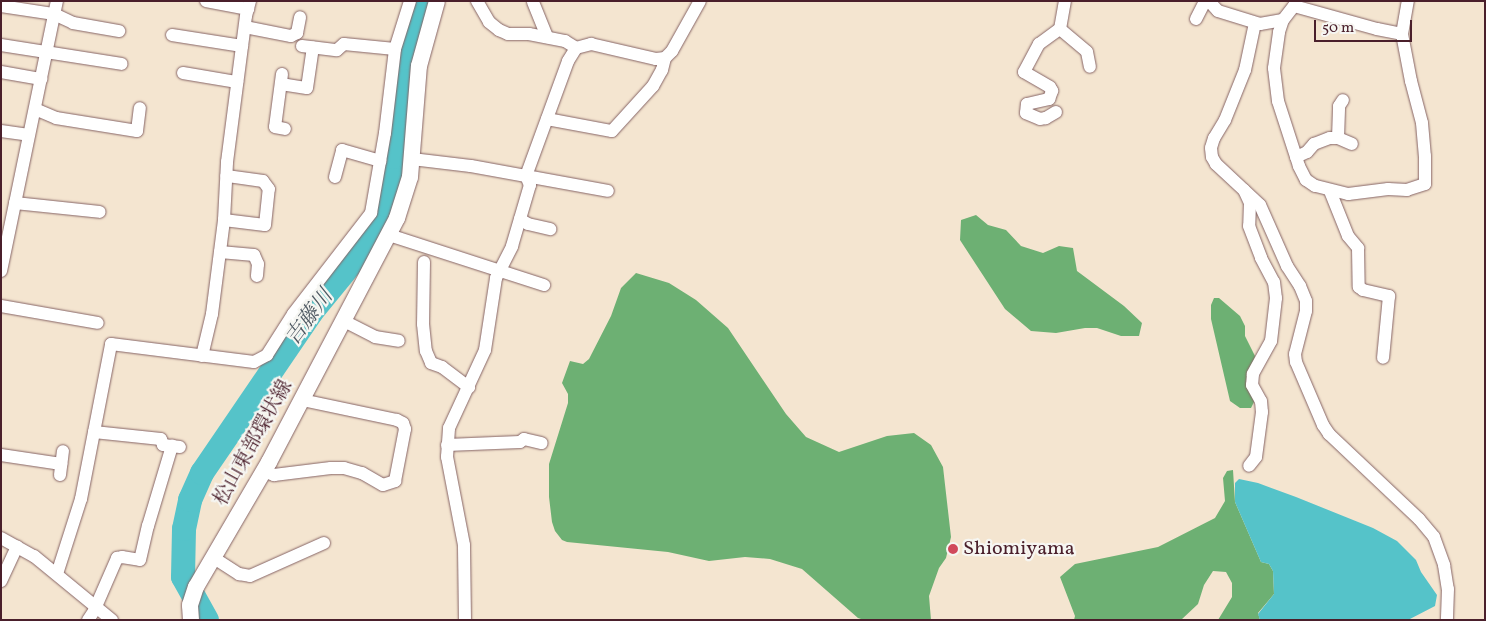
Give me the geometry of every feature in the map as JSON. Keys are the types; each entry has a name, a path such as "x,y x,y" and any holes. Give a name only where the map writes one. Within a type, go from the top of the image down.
{"main road":[{"name":"松山東部環状線","path":"190,613 196,587 264,471 389,236 404,199 412,159 419,66 437,1"}],"street":[{"path":"202,356 212,314 224,220 226,176 244,27 249,5 206,1"},
{"path":"57,574 81,499 111,344 254,362 267,355 292,314 371,214 395,49 410,1"},
{"path":"477,1 489,22 499,30 508,34 529,34 565,41 576,48"},
{"path":"547,119 612,131 653,86 662,70 665,58 672,51 700,1"},
{"path":"1056,112 1040,119 1031,117 1026,113 1027,104 1030,101 1049,99 1052,91 1050,87 1024,72 1039,44 1060,29 1065,1"},
{"path":"1196,19 1205,1"},
{"path":"1210,1 1218,11 1255,23 1271,24 1283,20"},
{"path":"1402,34 1377,29 1294,4 1283,20 1279,32 1274,68 1278,101 1296,157 1306,180 1315,186 1330,191 1360,194 1383,190 1407,190 1424,184 1426,156 1422,123 1410,80 1402,34 1408,1"},
{"path":"533,2 547,37"},
{"path":"1,6 56,7 73,24 119,31"},
{"path":"1,270 10,209 35,109 56,7"},
{"path":"244,27 291,36 297,33 300,17"},
{"path":"1255,23 1245,70 1211,148 1216,164 1244,188 1260,205 1287,266 1300,286 1306,301 1304,322 1296,354 1299,369 1319,419 1329,434 1419,519 1434,537 1444,565 1448,589 1447,620"},
{"path":"1060,29 1087,52 1090,67"},
{"path":"172,35 242,46"},
{"path":"285,128 275,127 282,79 307,88 308,46 337,50 344,44 395,49"},
{"path":"465,620 464,545 458,510 451,486 447,445 449,428 485,350 496,278 512,246 530,185 526,176 568,61 576,48 592,44 656,59 665,58"},
{"path":"1,45 122,64"},
{"path":"1,72 41,78"},
{"path":"183,73 238,82"},
{"path":"1338,138 1338,106 1343,100"},
{"path":"35,109 56,118 137,131 140,108"},
{"path":"1,131 29,135"},
{"path":"1296,157 1307,152 1314,144 1324,140 1338,138 1352,144"},
{"path":"335,177 342,150 380,161"},
{"path":"412,159 471,166 608,191"},
{"path":"224,220 265,225 269,189 263,181 226,176"},
{"path":"1244,188 1250,203 1249,226 1261,258 1274,282 1276,298 1271,341 1253,374 1252,385 1261,401 1262,412 1256,457 1249,466"},
{"path":"1330,191 1348,236 1358,248 1359,287 1389,296 1383,358"},
{"path":"10,209 75,215 100,212"},
{"path":"520,219 528,224 550,229"},
{"path":"389,236 544,285"},
{"path":"220,252 254,255 258,264 257,276"},
{"path":"424,262 423,324 426,351 431,363 442,367 469,387"},
{"path":"1,306 98,323"},
{"path":"344,320 375,337 399,341"},
{"path":"264,471 274,475 344,468 362,473 383,485 395,481 405,429 403,423 397,420 302,400"},
{"path":"88,620 117,558 122,556 140,560 148,526 176,447 163,445 160,439 94,432"},
{"path":"447,445 520,442 524,438 542,443"},
{"path":"1,455 60,469 63,451"},
{"path":"1,538 17,546 57,574 112,620"},
{"path":"214,558 239,574 250,576 319,542"},
{"path":"1,580 17,546"}],"green space":[{"path":"976,215 988,225 1006,230 1021,246 1043,253 1059,246 1073,248 1077,271 1124,306 1142,323 1139,336 1121,336 1097,328 1056,333 1031,331 1005,309 960,240 961,220"},
{"path":"636,273 669,283 696,300 728,328 786,414 806,437 839,452 887,436 914,433 931,445 943,467 951,537 946,558 939,568 929,596 931,620 864,620 858,618 802,569 770,559 745,557 709,561 668,552 562,540 555,531 552,522 549,497 549,464 568,403 568,394 562,383 570,361 583,364 589,359 611,316 621,288"},
{"path":"1214,298 1219,298 1240,316 1245,326 1245,336 1255,356 1252,370 1255,400 1251,408 1240,408 1230,401 1211,319 1211,305"},
{"path":"1233,470 1235,502 1261,562 1269,564 1273,571 1274,594 1258,613 1260,620 1218,620 1232,597 1232,583 1226,572 1213,571 1204,585 1198,604 1181,620 1074,620 1075,616 1060,577 1075,564 1158,547 1215,518 1225,501 1223,478 1227,471"}],"water":[{"path":"1239,479 1258,483 1296,497 1373,528 1397,541 1416,560 1421,572 1437,595 1435,606 1408,620 1260,620 1258,614 1274,594 1273,571 1269,564 1261,562 1235,502 1235,483"}],"waterway":[{"name":"吉藤川","path":"207,620 183,577 184,529 190,500 202,473 311,313 370,241 382,221 393,157 404,58 423,1"}],"place":[{"name":"Shiomiyama","path":"953,549"}]}
